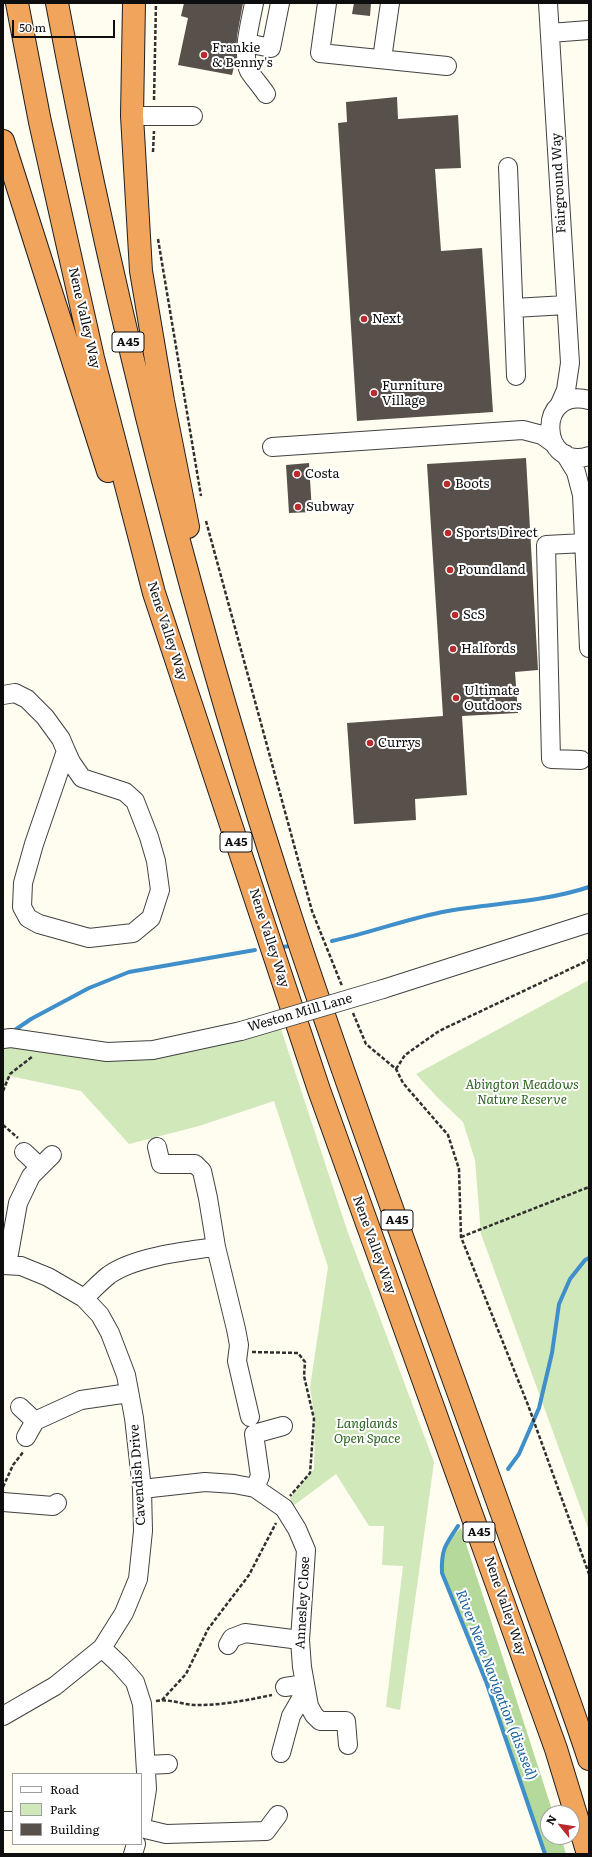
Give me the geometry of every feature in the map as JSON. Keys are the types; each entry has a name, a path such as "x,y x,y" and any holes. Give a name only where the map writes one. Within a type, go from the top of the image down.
{"highway":[{"name":"Nene Valley Way","path":"17,3 40,122 93,358 154,593 319,1090 556,1748 588,1854"},
{"name":"A45","path":"58,3 78,111 135,370 174,526 215,677 296,934 589,1760"},
{"path":"134,3 132,116 142,271 163,401 184,505 215,677"},
{"path":"3,141 129,536 154,593"}],"street":[{"path":"254,3 247,43 248,70 266,94"},
{"path":"247,43 271,48 280,3"},
{"path":"327,3 320,53 447,66"},
{"path":"382,60 390,3"},
{"name":"Fairground Way","path":"548,3 570,363"},
{"path":"550,33 589,30"},
{"path":"132,116 193,116"},
{"path":"508,167 516,376"},
{"path":"514,308 566,304"},
{"path":"570,363 578,385 589,399"},
{"path":"570,363 566,390 550,424 550,436 576,472 582,496 589,648"},
{"path":"523,430 571,399 589,399"},
{"path":"272,447 523,430 542,435 575,458 589,456"},
{"path":"582,496 589,465"},
{"path":"581,760 551,759 546,545 584,543"},
{"path":"3,695 15,693 27,699 45,717 61,739 66,751 82,778 125,792 135,801 149,837 156,861 160,890 151,918 133,933 90,938 39,924 28,918 22,907 23,883 34,844 66,751"},
{"name":"Weston Mill Lane","path":"7,1039 107,1052 153,1050 241,1031 383,989 589,923"},
{"path":"157,1147 161,1164 195,1164 202,1171 232,1336 250,1417"},
{"path":"5,1265 18,1204 31,1176 46,1161 24,1152"},
{"path":"84,1298 109,1275 128,1265 182,1251 216,1248"},
{"name":"Cavendish Drive","path":"3,1716 55,1686 102,1648 124,1613 138,1579 143,1531 142,1489 134,1418 126,1375 110,1333 100,1315 84,1298 48,1277 21,1266 5,1265"},
{"path":"26,1437 36,1422 81,1400 129,1393"},
{"path":"20,1407 36,1422"},
{"path":"255,1488 260,1476 254,1434 283,1426"},
{"name":"Annesley Close","path":"142,1489 205,1482 234,1484 255,1488 284,1508 297,1529 306,1550 300,1640 306,1693"},
{"path":"3,1502 53,1506 57,1503"},
{"path":"228,1645 232,1638 245,1633 300,1640"},
{"path":"102,1648 135,1682 142,1704 147,1789 142,1822"},
{"path":"285,1687 306,1693"},
{"path":"306,1693 314,1715 320,1721 346,1721 348,1745"},
{"path":"280,1753 291,1716 306,1693"},
{"path":"146,1765 168,1764"},
{"path":"142,1828 166,1834 266,1830 278,1815"}],"path":[{"path":"153,153 156,3"},
{"path":"157,236 202,500"},
{"path":"205,516 312,911 345,992"},
{"path":"396,1069 405,1055 439,1031 589,960"},
{"path":"351,1007 366,1044 396,1069 403,1083 448,1135 459,1169 461,1237 538,1431 589,1574"},
{"path":"3,1091 10,1074 30,1059 46,1043"},
{"path":"461,1237 589,1187"},
{"path":"3,1486 13,1465 27,1446 26,1437"},
{"path":"142,1704 162,1700 197,1706 226,1704 279,1694 285,1687"}],"green space":[{"name":"Abington Meadows Nature Reserve","path":"589,980 589,1531 481,1234 475,1160 463,1122 416,1074"},
{"name":"Langlands Open Space","path":"281,1029 347,1230 434,1462 400,1710 386,1707 403,1566 382,1565 384,1526 369,1526 336,1474 293,1506 290,1498 314,1469 315,1419 310,1387 328,1267 274,1101 199,1126 129,1144 81,1091 10,1076 3,1091 3,1039 107,1052 239,1040"},
{"path":"461,1528 550,1805 540,1805 540,1839 487,1684 442,1573 443,1552 447,1543"},
{"path":"542,1845 563,1845 566,1854 545,1854"}],"building":[{"path":"184,3 243,3 237,36 236,58 232,75 178,65 188,18 181,16"},
{"path":"354,3 371,3 370,16 352,14"},
{"path":"397,97 398,119 458,115 461,168 435,169 441,251 482,248 493,412 357,421 338,123 347,122 346,102"},
{"path":"526,458 538,670 515,672 518,713 462,716 467,795 415,799 416,820 354,824 347,723 443,716 427,464"},
{"path":"309,463 312,512 289,513 286,465"}],"waterway":[{"path":"332,941 433,914 465,908 537,899 589,887"},
{"path":"282,947 290,946"},
{"path":"12,1032 31,1019 89,988 129,972 255,950"},
{"name":"River Nene Navigation (disused)","path":"508,1469 519,1454 539,1408 552,1353 559,1304 570,1279 585,1260 589,1258"},
{"name":"River Nene Navigation (disused)","path":"458,1526 443,1553 442,1573 487,1684 545,1854"}],"place":[{"name":"Frankie & Benny's","path":"204,55"},
{"name":"Next","path":"364,319"},
{"name":"Furniture Village","path":"374,393"},
{"name":"Costa","path":"297,474"},
{"name":"Boots","path":"447,484"},
{"name":"Subway","path":"298,507"},
{"name":"Sports Direct","path":"448,533"},
{"name":"Poundland","path":"450,570"},
{"name":"ScS","path":"455,615"},
{"name":"Halfords","path":"453,649"},
{"name":"Ultimate Outdoors","path":"456,698"},
{"name":"Currys","path":"370,743"}]}
